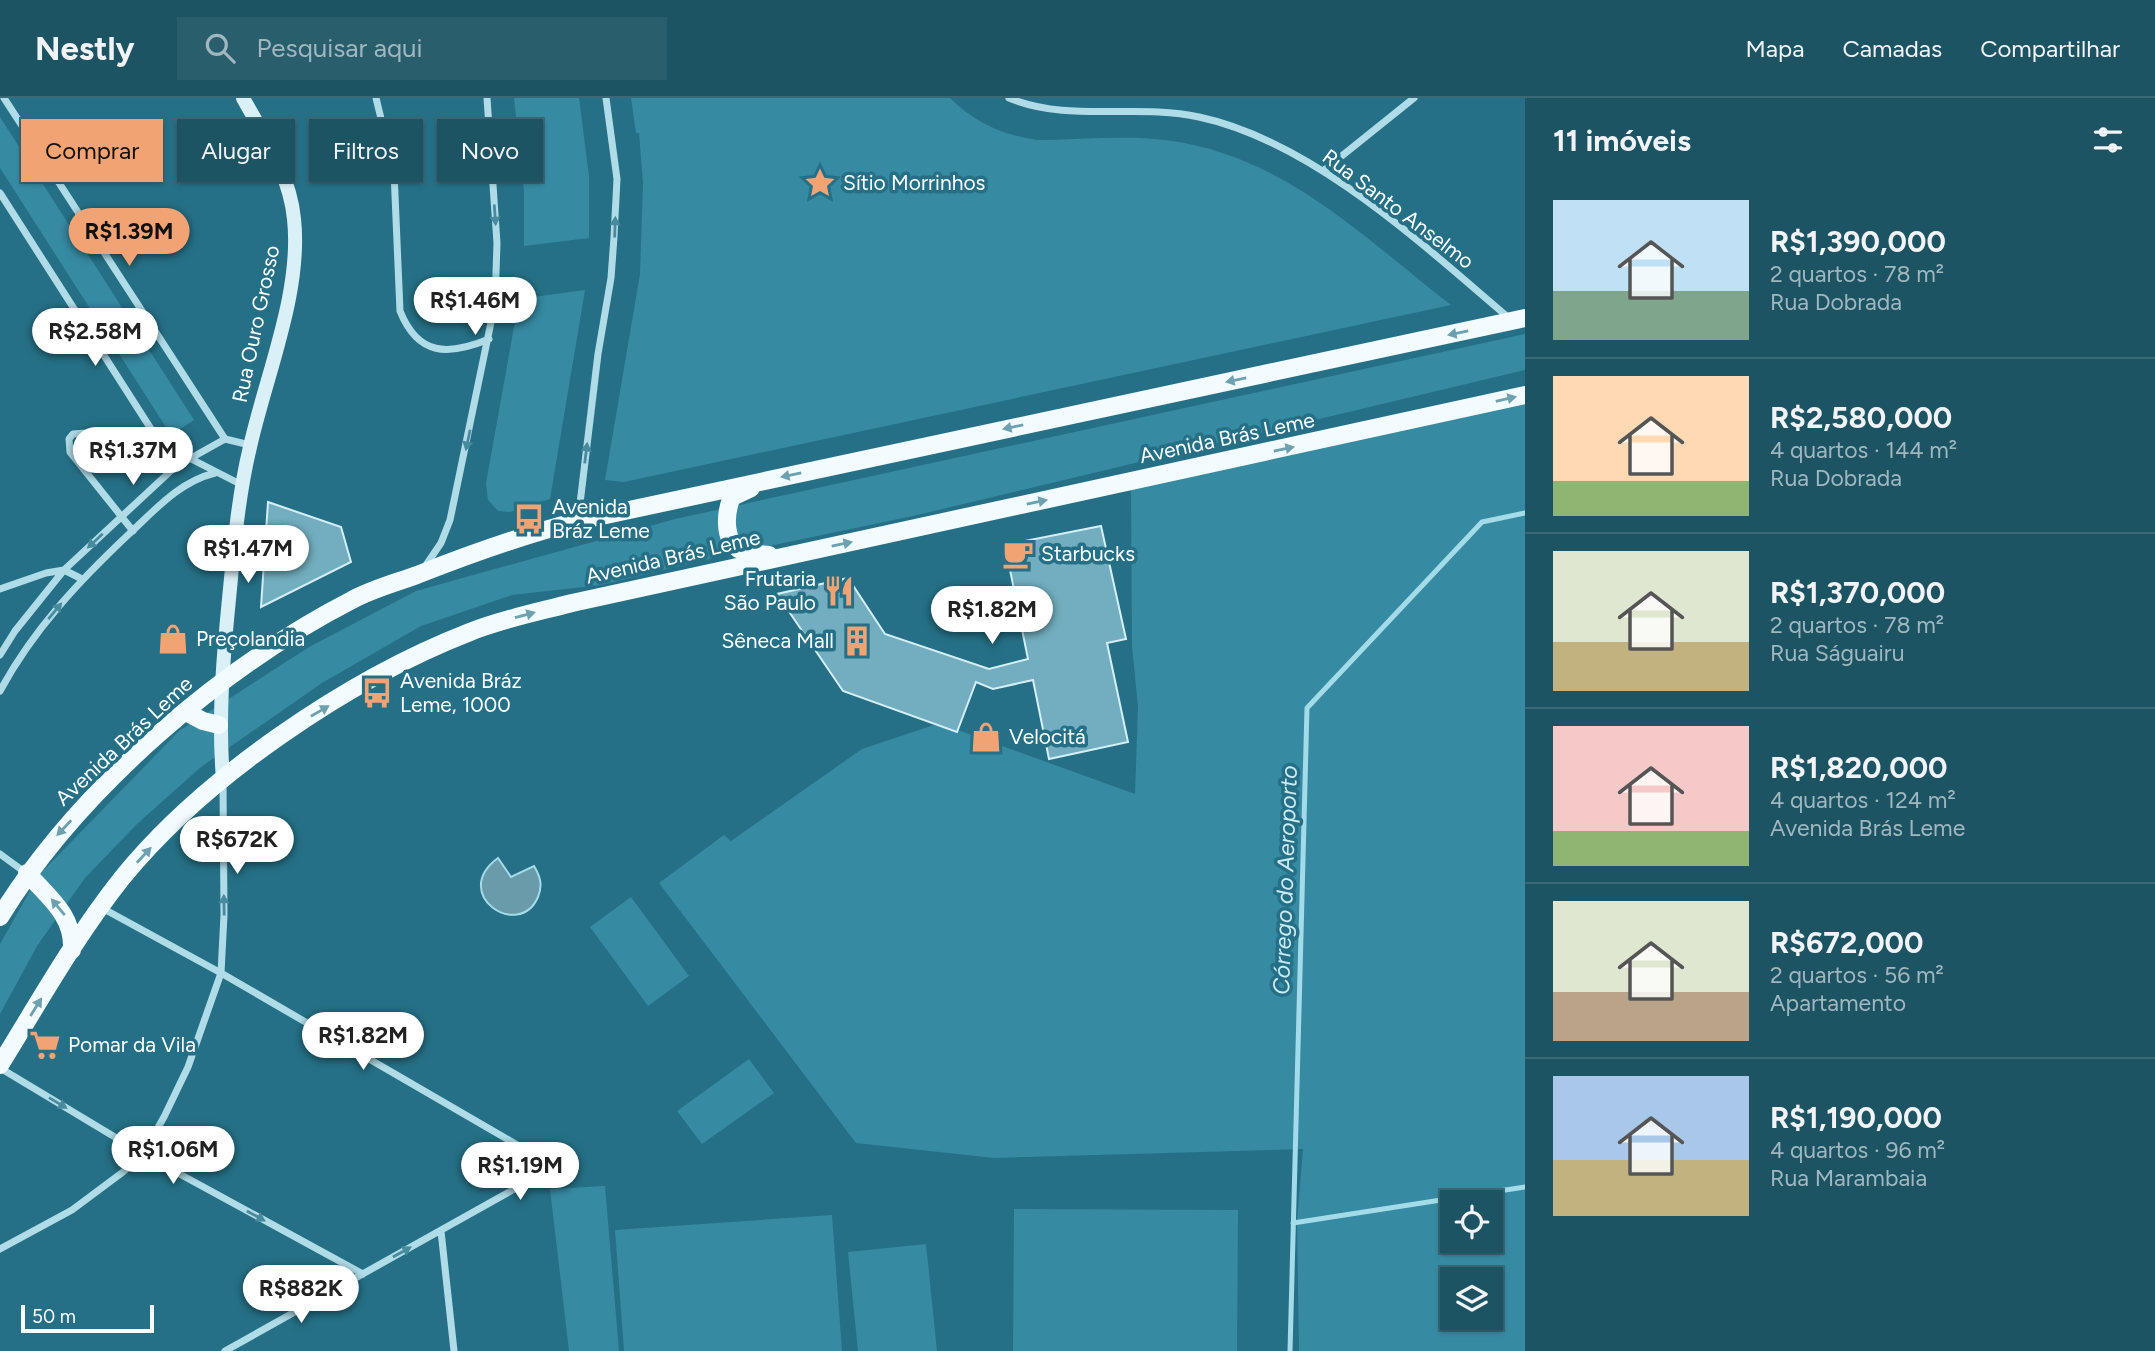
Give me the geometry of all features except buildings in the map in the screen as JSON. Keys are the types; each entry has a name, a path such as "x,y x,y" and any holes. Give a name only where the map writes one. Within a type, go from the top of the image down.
{"main road":[{"name":"Avenida Brás Leme","path":"0,917 47,846 97,793 186,712 221,681 304,626 355,598 484,548 578,521 1519,320"},
{"name":"Avenida Brás Leme","path":"0,1066 101,907 123,877 173,824 223,779 309,717 388,671 472,631 572,603 776,557 1525,395"},
{"path":"759,481 747,492 732,497 727,508 727,527 734,544 743,552 776,557"},
{"path":"186,712 203,721 219,724"},
{"path":"27,873 64,913 71,931 72,950"}],"street":[{"path":"4,98 225,439"},
{"name":"Rua Ouro Grosso","path":"223,779 219,724 221,681 242,485 285,310 296,246 294,216 287,184 270,144 243,98"},
{"path":"376,98 394,172 400,311 406,327 416,340 430,348 468,348 489,339"},
{"path":"420,573 441,543 450,520 495,303 497,243 487,98"},
{"path":"578,521 598,354 611,278 614,237 617,179 607,98"},
{"name":"Rua Santo Anselmo","path":"1009,98 1044,109 1157,111 1226,124 1288,151 1323,171 1519,320"},
{"path":"1323,171 1414,98"},
{"path":"0,193 160,443 242,485"},
{"path":"133,531 70,452 69,439 73,434 86,433 175,467"},
{"path":"14,664 0,653 64,570 121,517 175,467 190,457 225,439 250,445"},
{"path":"0,691 28,643 82,579 185,484 215,473"},
{"path":"0,589 35,576 64,570 82,579"},
{"path":"0,1250 72,1210 143,1154 188,1067 221,973 224,915 223,779"},
{"path":"0,854 27,873"},
{"path":"101,907 221,973 519,1146 532,1163 528,1180 225,1351"},
{"path":"0,1066 143,1154 363,1274"},
{"path":"441,1231 454,1351"}],"shaded area":[{"path":"514,98 579,98 589,176 589,238 524,246 523,182 543,182 543,119 516,119"},
{"path":"631,98 950,98 980,121 1025,138 1149,139 1207,148 1247,162 1318,202 1451,305 624,482 605,480 640,274 643,183 639,133 636,133"},
{"path":"0,117 21,150 21,182 42,182 194,420 171,435 0,168"},
{"path":"585,290 550,499 510,512 498,511 488,500 486,483 519,299"},
{"path":"1525,334 1525,370 913,516 726,555 601,585 512,595 421,626 322,683 201,767 137,824 85,878 37,946 0,1014 0,944 39,875 179,731 309,647 416,591 675,519"},
{"path":"1525,402 1525,1351 1299,1351 1297,1221 1303,1149 994,1158 856,1143 659,883 724,835 731,841 862,749 934,725 958,730 1135,794 1138,707 1132,646 1131,489"},
{"path":"498,858 511,877 534,866 539,877 541,885 538,897 529,909 517,915 492,908 484,898 481,885 485,872"},
{"path":"631,897 689,976 648,1006 590,927"},
{"path":"749,1059 774,1093 702,1144 677,1111"},
{"path":"605,1186 619,1351 569,1351 550,1189"},
{"path":"1014,1209 1238,1210 1237,1351 1013,1351"},
{"path":"832,1215 842,1351 624,1351 615,1230"},
{"path":"926,1244 937,1351 858,1351 848,1252"}],"waterway":[{"name":"Córrego do Aeroporto","path":"1290,1351 1307,708 1482,522 1525,513"},
{"path":"1293,1223 1525,1187"}],"place":[{"name":"Sítio Morrinhos","path":"820,183"},
{"name":"Avenida Bráz Leme","path":"529,519"},
{"name":"Starbucks","path":"1018,554"},
{"name":"Frutaria São Paulo","path":"839,591"},
{"name":"Preçolandia","path":"173,639"},
{"name":"Sêneca Mall","path":"857,641"},
{"name":"Avenida Bráz Leme, 1000","path":"377,693"},
{"name":"Velocitá","path":"986,737"},
{"name":"Pomar da Vila","path":"45,1045"}]}
